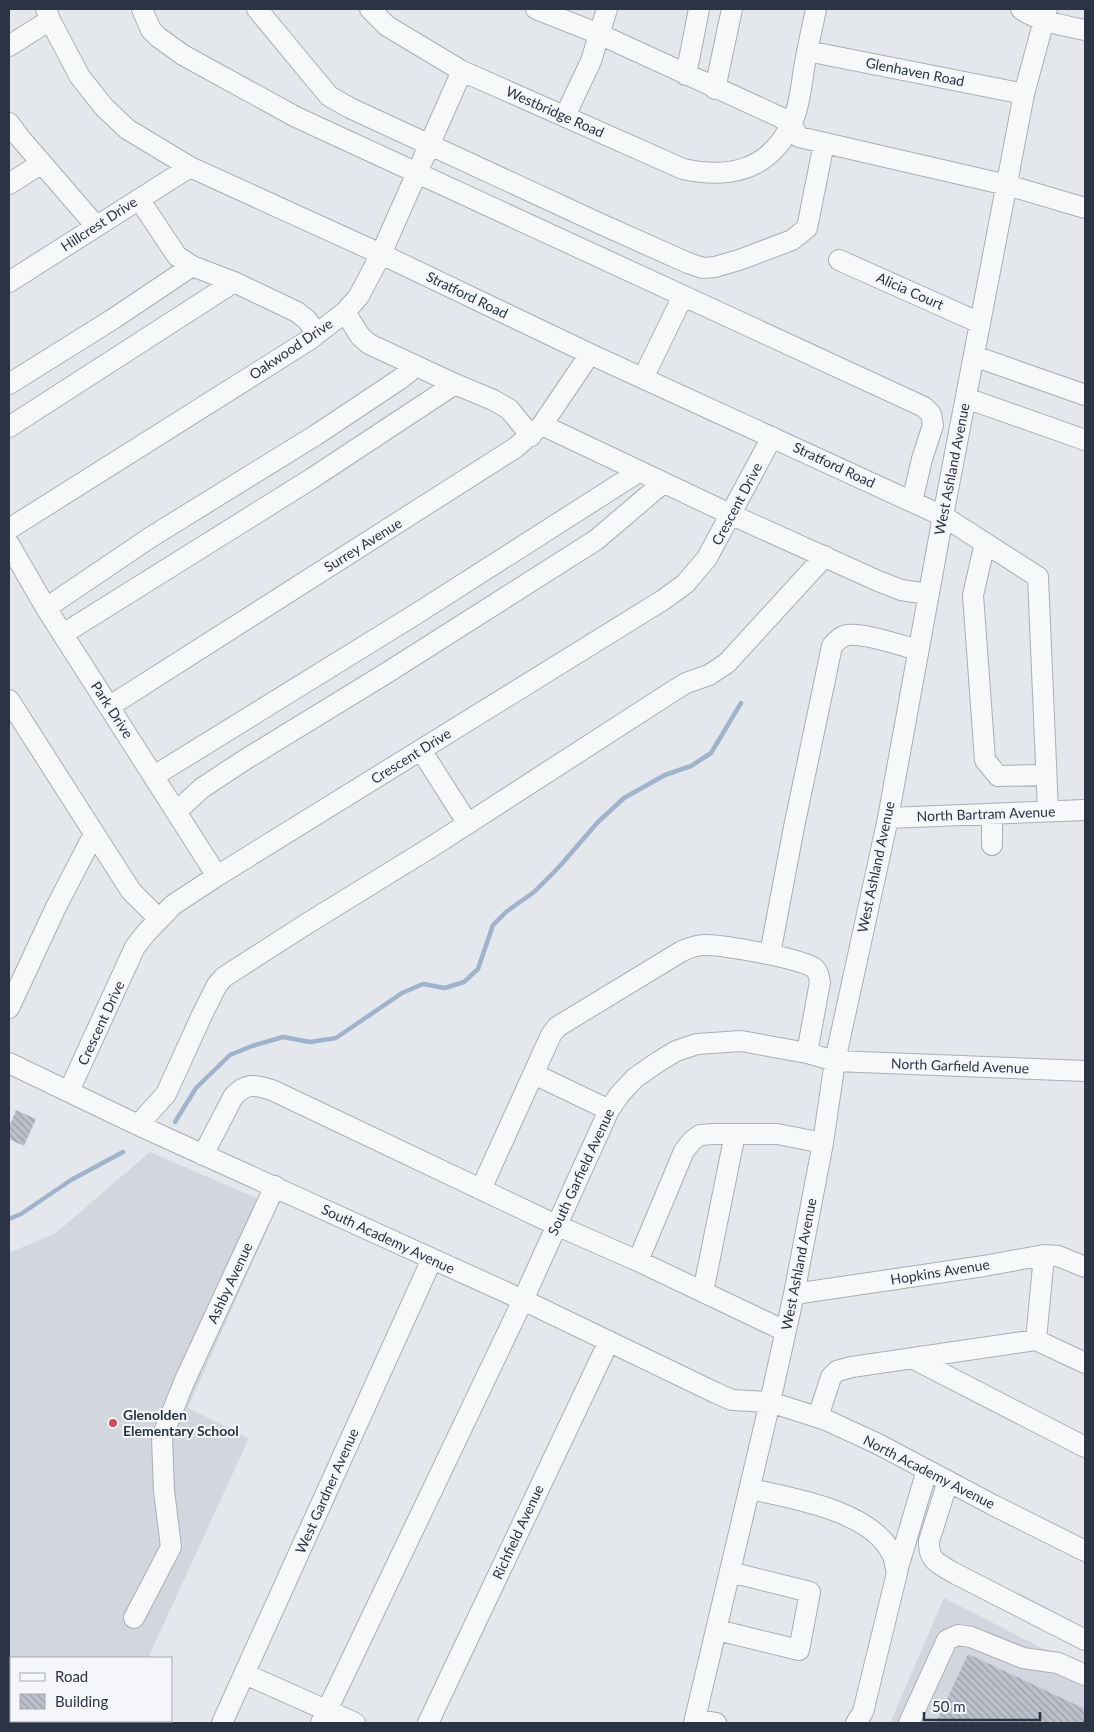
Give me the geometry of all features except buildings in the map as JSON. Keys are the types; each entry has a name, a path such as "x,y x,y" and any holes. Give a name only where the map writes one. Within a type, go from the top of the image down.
{"street":[{"path":"142,9 151,30 183,55 296,117 924,407 931,414 934,425 922,459 912,502"},
{"path":"257,9 329,96 350,108 612,229 703,268 715,267 739,260 792,240 807,228 824,143"},
{"name":"Westbridge Road","path":"370,9 387,26 462,71 683,169 722,174 754,164 774,151 791,124 798,105 816,9"},
{"path":"536,9 599,34 780,117 791,124 799,137 1007,185 1085,208"},
{"path":"566,116 591,61 607,9"},
{"path":"686,75 699,9"},
{"path":"716,89 732,9"},
{"path":"1021,9 1031,16 1046,15 1085,30"},
{"path":"9,46 48,14"},
{"name":"Stratford Road","path":"48,14 80,77 104,107 126,129 190,167 943,516 1038,577 1046,775"},
{"name":"West Ashland Avenue","path":"695,1721 794,1294 823,1143 834,1061 888,818 928,594 1024,94 1046,15"},
{"name":"Glenhaven Road","path":"807,51 1024,94"},
{"name":"Oakwood Drive","path":"9,529 317,334 345,312 359,296 381,254 462,71"},
{"path":"12,135 42,163 96,226"},
{"path":"9,184 42,163"},
{"name":"Hillcrest Drive","path":"9,282 190,167"},
{"path":"139,199 177,256 192,266 234,282 298,312 307,320 317,334"},
{"name":"Alicia Court","path":"839,260 980,323"},
{"path":"9,384 113,319 192,266"},
{"path":"9,427 234,282"},
{"path":"643,378 683,296"},
{"path":"345,312 360,336 369,344 493,400 537,430 640,471 732,515 900,590 928,594"},
{"name":"Surrey Avenue","path":"110,706 507,454 537,430 590,354"},
{"path":"974,356 1085,395"},
{"path":"46,608 151,537 331,425 400,379 409,372 413,365"},
{"path":"64,634 311,479 455,384"},
{"path":"966,398 1085,440"},
{"name":"Crescent Drive","path":"69,1091 135,947 173,905 663,600 685,584 707,558 732,515 772,437"},
{"path":"154,776 424,609 640,471"},
{"path":"176,812 202,788 246,759 385,674 596,540 663,483"},
{"path":"985,543 973,595 985,760 998,776 1046,775 1048,811"},
{"name":"Park Drive","path":"9,544 46,608 217,876"},
{"path":"138,1125 166,1094 201,1017 217,985 224,977 468,824 670,693 718,670 754,634 825,556"},
{"path":"770,954 832,646 839,638 847,635 858,635 918,650"},
{"path":"9,700 132,891 159,919"},
{"path":"421,750 468,824"},
{"name":"North Bartram Avenue","path":"888,818 1085,810"},
{"path":"992,814 992,845"},
{"path":"9,1008 16,973 56,907 94,834"},
{"path":"481,1189 551,1035 557,1027 693,946 706,945 770,954 814,967 820,982 807,1053"},
{"name":"South Garfield Avenue","path":"323,1717 523,1300 609,1110 635,1078 676,1051 697,1044 741,1041 807,1053 834,1061"},
{"name":"North Garfield Avenue","path":"834,1061 1085,1071"},
{"name":"South Academy Avenue","path":"9,1063 138,1125 523,1300 732,1400 770,1402"},
{"path":"534,1074 609,1110"},
{"path":"204,1155 232,1096 238,1090 247,1086 258,1086 272,1090 556,1225 638,1261 786,1331"},
{"path":"703,1292 735,1134"},
{"path":"638,1261 684,1152 700,1135 777,1134 823,1143"},
{"name":"Ashby Avenue","path":"134,1618 171,1547 164,1491 162,1437 185,1380 275,1186"},
{"path":"1036,1340 1044,1255"},
{"name":"Hopkins Avenue","path":"794,1294 974,1268 1044,1255 1058,1256 1085,1267"},
{"name":"West Gardner Avenue","path":"222,1723 432,1259"},
{"path":"818,1417 831,1377 837,1371 852,1367 1036,1340 1085,1363"},
{"name":"Richfield Avenue","path":"428,1723 609,1341"},
{"path":"912,1358 1085,1446"},
{"name":"North Academy Avenue","path":"770,1402 818,1417 878,1444 1085,1551"},
{"path":"856,1723 863,1712 897,1573 927,1470"},
{"path":"948,1481 929,1541 928,1551 934,1560 954,1573 1085,1640"},
{"path":"750,1488 831,1509 856,1519 886,1544 893,1555 897,1573"},
{"path":"717,1630 799,1650 810,1592 730,1572"},
{"path":"909,1723 947,1640 958,1635 971,1637 1023,1658 1058,1663 1085,1675"},
{"path":"245,1674 323,1717 355,1723"},
{"path":"695,1721 716,1723"}],"shaded area":[{"name":"Glenolden Elementary School","path":"150,1152 277,1207 188,1408 249,1438 148,1657 10,1657 10,1722 24,1722 9,1723 9,1253 56,1233"},
{"path":"944,1598 1085,1670 1085,1723 890,1723"}],"waterway":[{"path":"175,1122 196,1088 230,1055 283,1037 310,1042 336,1038 402,993 423,984 445,988 464,982 478,969 493,925 506,912 534,892 559,867 598,822 624,798 665,775 691,766 711,753 741,703"},
{"path":"9,1219 21,1214 71,1180 123,1152"}],"place":[{"name":"Glenolden Elementary School","path":"113,1423"}]}
